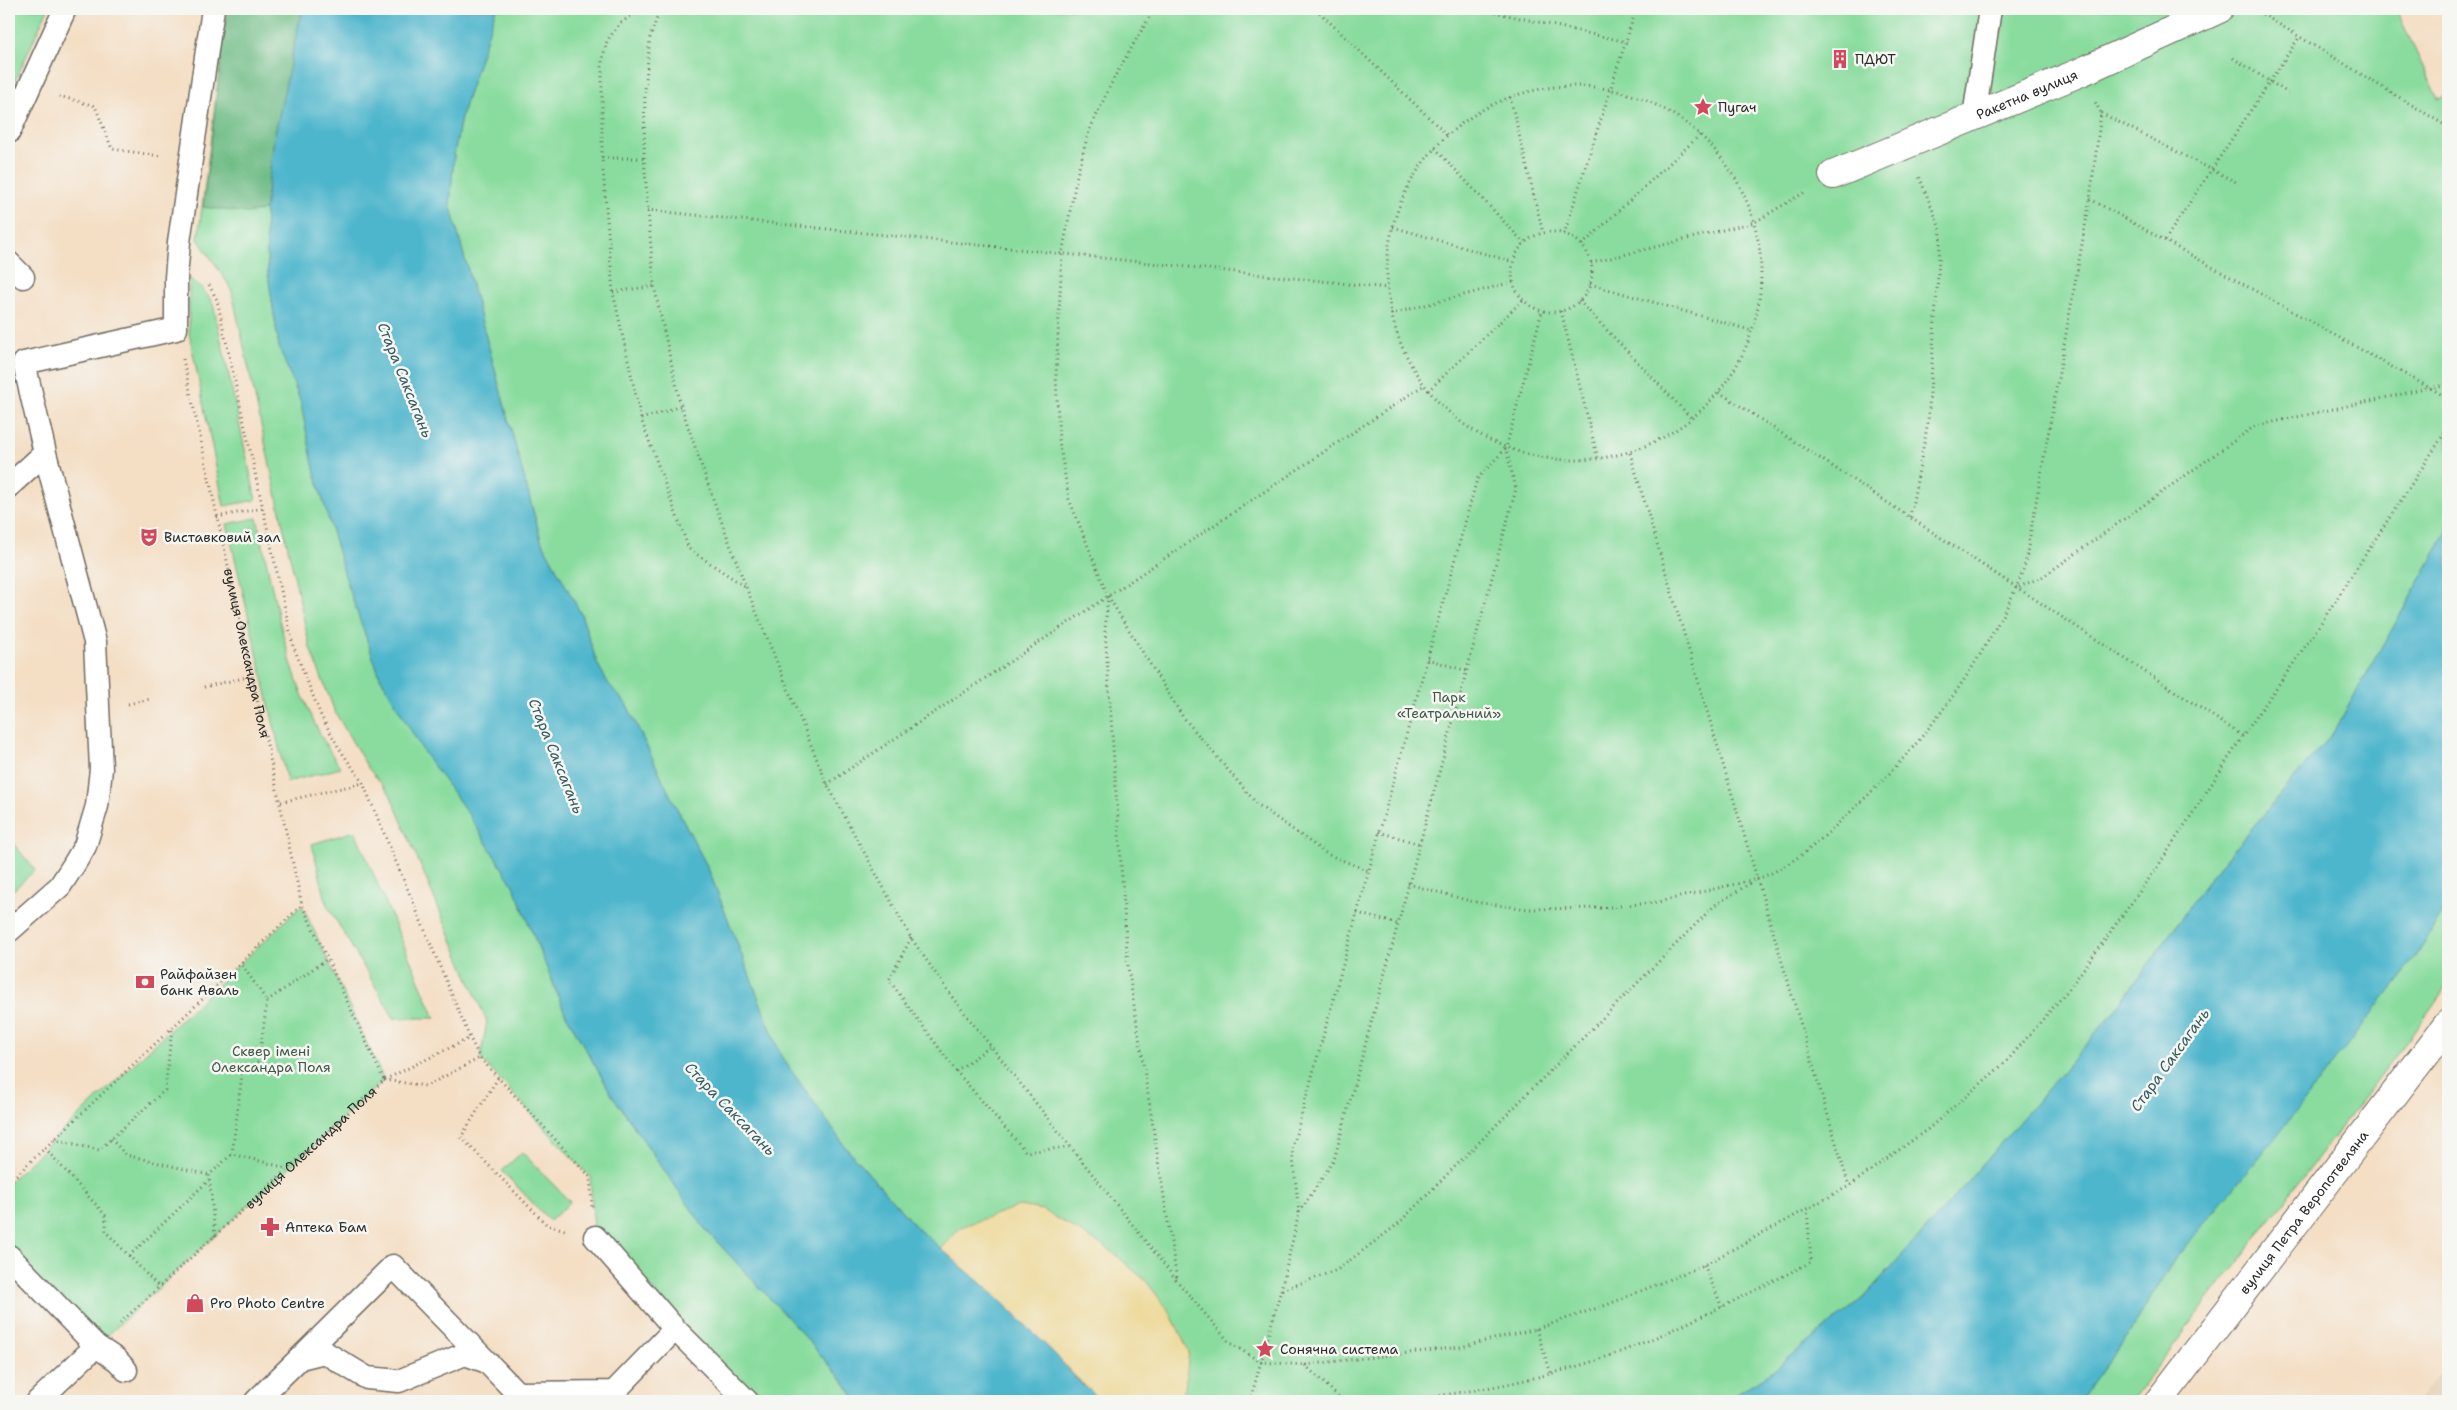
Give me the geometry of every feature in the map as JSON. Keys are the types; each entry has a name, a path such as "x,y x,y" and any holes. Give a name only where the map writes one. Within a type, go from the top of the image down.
{"street":[{"name":"Ракетна вулиця","path":"1833,175 1974,118 2219,9"},
{"name":"вулиця Петра Веропотвеляна","path":"2159,1401 2448,1024"}],"lane":[{"path":"9,132 65,9"},
{"path":"9,931 60,886 74,866 84,846 97,806 100,770 95,642 45,453 17,364 176,330 176,278 179,242 213,9"},
{"path":"1974,118 1990,9"},
{"path":"9,486 45,453"},
{"path":"595,1237 675,1329 746,1401"},
{"path":"9,1256 96,1346 117,1360 126,1370"},
{"path":"256,1401 393,1266 487,1362 513,1397 614,1392 675,1329"},
{"path":"38,1401 96,1346"},
{"path":"300,1358 324,1352 367,1378 399,1381 465,1354 487,1362"}],"path":[{"path":"643,9 620,23 607,41 602,61 602,158 612,292 641,420 689,549 746,587"},
{"path":"660,9 650,38 645,90 644,158 654,286 681,406 712,496 746,587 827,784 911,938 955,1001 1177,1281 1230,1343 1261,1362 1305,1365 1460,1347 1536,1329 1608,1304 1704,1265 1807,1209 1849,1186 1928,1129 2012,1055 2069,989 2156,869 2243,736 2316,632 2448,428"},
{"path":"1154,9 1116,76 1089,131 1077,175 1062,254 1056,376 1059,441 1069,499 1108,596 1183,718 1257,804 1327,854 1369,870"},
{"path":"1316,9 1447,135"},
{"path":"1480,9 1627,42"},
{"path":"2254,9 2448,126"},
{"path":"1564,234 1633,19"},
{"path":"2165,240 2300,36"},
{"path":"2233,58 2288,93"},
{"path":"1408,884 1474,902 1519,908 1601,908 1658,902 1757,879 1773,874 1805,855 1870,794 1915,748 1954,698 2018,588 2025,564 2090,199 2100,113 2080,72"},
{"path":"1576,85 1610,88 1643,98 1666,110 1701,134 1724,160 1743,190 1755,222 1760,249 1762,277 1759,304 1753,331 1744,353 1719,392 1692,419 1672,433 1630,452 1598,459 1567,460 1536,457 1506,448 1477,434 1451,414 1428,392 1410,363 1391,314 1388,288 1389,247 1393,227 1403,198 1417,171 1447,135 1476,113 1510,96 1543,88 1576,85"},
{"path":"29,87 95,106 112,149 190,161"},
{"path":"1510,96 1543,233"},
{"path":"2100,113 2236,182"},
{"path":"1582,245 1701,134"},
{"path":"1907,145 1941,231 1928,422 1910,517"},
{"path":"1435,148 1524,243"},
{"path":"602,158 644,158"},
{"path":"1591,263 1755,222 1833,175"},
{"path":"2090,199 2448,398"},
{"path":"647,210 1388,288"},
{"path":"1393,227 1513,262"},
{"path":"1543,233 1564,234 1582,245 1591,263 1590,284 1579,301 1561,311 1542,311 1523,300 1513,282 1513,262 1524,243 1543,233"},
{"path":"179,242 206,278 217,300 293,645 321,716 339,748 363,783 480,1058 590,1177"},
{"path":"1391,314 1513,282"},
{"path":"1590,284 1753,331"},
{"path":"612,292 654,286"},
{"path":"1428,392 1523,300"},
{"path":"1579,301 1692,419"},
{"path":"1250,1401 1282,1290 1299,1213 1292,1149 1477,479 1506,448 1542,311"},
{"path":"1561,311 1598,459"},
{"name":"вулиця Олександра Поля","path":"96,1346 384,1080 302,905 186,372"},
{"path":"2018,588 2044,576 2255,426 2448,384"},
{"path":"827,784 1424,385"},
{"path":"1719,392 2243,736"},
{"path":"641,420 681,406"},
{"path":"1299,1213 1334,1160 1467,671 1516,489 1506,448"},
{"path":"1630,452 1849,1186"},
{"path":"217,517 262,508"},
{"path":"1108,596 1105,630 1128,968 1177,1281"},
{"path":"1427,659 1467,671"},
{"path":"204,687 252,676"},
{"path":"281,802 363,783"},
{"path":"1379,832 1420,844"},
{"path":"1282,1290 1337,1270 1398,1224 1715,905 1757,879"},
{"path":"9,1182 302,905"},
{"path":"1357,913 1398,924"},
{"path":"911,938 889,980 956,1071 1026,1152 1069,1147"},
{"path":"267,1001 327,959"},
{"path":"129,1256 232,1154 242,1074 259,1061 267,1001 240,962"},
{"path":"53,1139 99,1150 165,1090 172,1027"},
{"path":"384,1080 470,1038"},
{"path":"956,1071 991,1046"},
{"path":"384,1080 426,1086 480,1058"},
{"path":"498,1078 461,1137 547,1225"},
{"path":"111,1139 126,1155 209,1177"},
{"path":"45,1148 106,1216 106,1232 159,1287"},
{"path":"232,1154 288,1168"},
{"path":"209,1177 215,1236"},
{"path":"1395,1401 1443,1396 1551,1373 1629,1348 1722,1307 1811,1262 1807,1209"},
{"path":"1704,1265 1722,1307"},
{"path":"1536,1329 1551,1373"},
{"path":"1305,1365 1343,1401"}],"shaded area":[{"path":"2448,1363 2448,1401 2418,1401"}],"green space":[{"path":"9,9 48,9 9,94"},
{"path":"227,9 302,9 265,210 268,274 279,347 300,400 314,469 348,586 380,677 423,751 467,812 514,887 565,1013 612,1095 705,1229 793,1323 845,1383 857,1401 756,1401 594,1228 590,1177 480,1058 487,1022 390,794 368,768 335,712 310,648 231,288 198,239"},
{"path":"227,9 302,9 274,139 265,210 247,213 203,207"},
{"name":"Парк «Театральний»","path":"496,9 2396,9 2438,99 2448,95 2448,531 2333,733 2212,875 2114,1012 1943,1210 1863,1298 1769,1374 1726,1401 1102,1401 1073,1376 998,1298 916,1227 846,1148 781,1056 708,868 670,795 627,705 608,683 597,663 581,614 541,540 450,204 454,155 461,117"},
{"path":"189,278 202,288 213,303 256,500 224,506 189,333"},
{"path":"257,518 278,615 297,679 323,740 341,768 287,782 227,524"},
{"path":"355,831 435,1018 394,1018 327,905 312,844"},
{"path":"9,838 35,870 9,894"},
{"path":"2448,903 2448,984 2414,1032 2131,1401 2079,1401 2127,1336 2176,1258 2418,954"},
{"name":"Сквер імені Олександра Поля","path":"302,905 384,1080 96,1346 9,1256 9,1182"},
{"path":"522,1152 570,1202 550,1221 502,1171"}],"sand":[{"path":"1019,1206 1043,1210 1110,1250 1146,1281 1169,1311 1189,1351 1185,1389 1177,1401 1102,1401 1097,1398 998,1298 941,1249 961,1227"}],"water":[{"name":"Стара Саксагань","path":"302,9 496,9 461,117 454,155 450,204 541,540 581,614 597,663 608,683 627,705 670,795 708,868 781,1056 846,1148 916,1227 998,1298 1056,1355 1073,1376 1102,1401 857,1401 845,1383 793,1323 705,1229 612,1095 565,1013 514,887 467,812 423,751 380,677 348,586 314,469 300,400 279,347 268,274 265,210 274,139"},
{"name":"Стара Саксагань","path":"2448,531 2448,903 2418,954 2279,1133 2176,1258 2127,1336 2079,1401 1726,1401 1769,1374 1863,1298 1943,1210 2114,1012 2212,875 2333,733"}],"place":[{"name":"ПДЮТ","path":"1840,59"},
{"name":"Пугач","path":"1703,107"},
{"name":"Виставковий зал","path":"149,537"},
{"name":"Райфайзен банк Аваль","path":"145,982"},
{"name":"Аптека Бам","path":"270,1227"},
{"name":"Pro Photo Centre","path":"195,1303"},
{"name":"Сонячна система","path":"1265,1349"}]}
